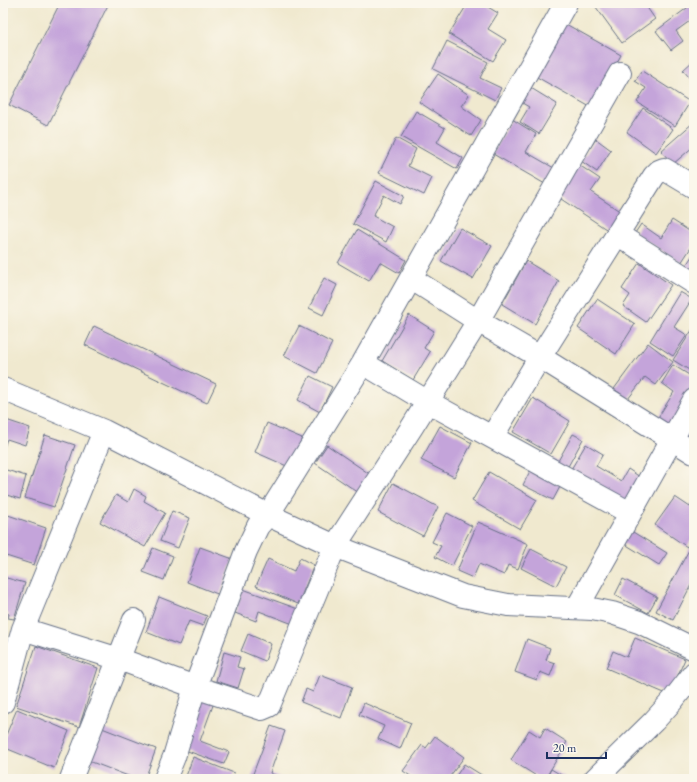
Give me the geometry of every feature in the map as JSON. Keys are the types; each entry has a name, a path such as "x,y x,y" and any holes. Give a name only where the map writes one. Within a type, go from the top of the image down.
{"street":[{"path":"165,779 174,757 195,687 246,551 258,526 268,515 363,363 412,279 566,3"},
{"path":"15,637 119,659 195,687 262,709 269,706 335,546 428,402 478,321 620,73"},
{"path":"492,437 540,357 654,176 659,171 664,170 694,187"},
{"path":"617,234 694,283"},
{"path":"412,279 694,453"},
{"path":"363,363 428,402 630,513"},
{"path":"3,390 104,431 268,515 335,546 463,596 508,605 577,608 606,612 639,622 694,649"},
{"path":"577,608 694,400"},
{"path":"3,702 15,637 104,431"},
{"path":"71,779 134,620"},
{"path":"595,779 654,721 694,673"}],"building":[{"path":"60,3 109,3 48,125 9,105"},
{"path":"468,3 481,3 498,13 488,29 506,40 493,61 449,34"},
{"path":"593,3 644,3 655,19 622,43"},
{"path":"691,5 694,9 694,18 676,31 683,41 671,50 656,31"},
{"path":"564,23 621,55 592,108 535,76"},
{"path":"447,41 488,62 480,78 501,88 495,100 433,69"},
{"path":"694,60 694,83 683,70"},
{"path":"642,71 690,102 675,126 637,102 646,88 635,81"},
{"path":"438,74 469,95 461,106 481,120 471,136 419,102"},
{"path":"526,85 557,104 539,134 520,122 529,107 517,100"},
{"path":"643,108 673,129 656,153 627,132"},
{"path":"416,111 445,128 437,142 463,158 457,169 401,137"},
{"path":"512,119 536,134 526,152 554,168 545,184 493,154"},
{"path":"694,122 694,146 673,164 661,151"},
{"path":"396,138 416,149 408,166 432,178 424,195 379,173"},
{"path":"596,139 611,150 597,172 581,161"},
{"path":"579,165 600,179 591,192 621,212 609,231 558,197"},
{"path":"376,181 404,196 400,204 384,195 373,216 393,227 386,242 353,224"},
{"path":"672,220 694,234 694,243 681,263 635,233 641,224 661,238"},
{"path":"460,228 492,246 473,279 441,261"},
{"path":"357,230 406,260 399,273 380,262 369,281 338,263"},
{"path":"694,253 694,272 685,267"},
{"path":"526,261 559,281 535,324 502,304"},
{"path":"639,263 671,285 646,322 623,306 630,295 622,289"},
{"path":"324,278 337,285 323,315 309,308"},
{"path":"680,292 692,299 674,327 687,335 673,356 650,341"},
{"path":"597,299 635,324 616,354 578,328"},
{"path":"409,315 434,331 424,348 430,352 413,380 382,361"},
{"path":"94,326 216,384 207,403 85,345"},
{"path":"299,326 332,343 317,373 284,356"},
{"path":"694,327 694,373 673,360"},
{"path":"648,343 673,362 656,385 645,377 628,399 614,389"},
{"path":"673,365 694,378 694,392 671,429 657,419 674,392 662,383"},
{"path":"310,376 332,387 320,412 298,400"},
{"path":"533,398 570,421 551,454 513,432"},
{"path":"3,419 30,428 25,445 7,439 3,450"},
{"path":"694,420 694,444 683,436"},
{"path":"267,423 302,438 289,467 255,452"},
{"path":"440,426 472,443 454,477 421,460"},
{"path":"573,434 583,439 565,472 550,464 554,458 558,461"},
{"path":"45,435 75,445 54,507 25,498"},
{"path":"586,444 603,454 596,466 621,481 628,469 640,477 625,504 570,471"},
{"path":"327,445 374,477 362,495 315,463"},
{"path":"3,469 26,476 20,499 3,494"},
{"path":"531,469 561,485 553,500 523,485"},
{"path":"489,472 537,500 520,529 472,501"},
{"path":"393,483 438,507 423,536 378,512"},
{"path":"134,489 146,496 144,501 165,513 145,547 100,522 116,495 128,502"},
{"path":"675,497 690,507 694,500 694,536 687,547 655,525"},
{"path":"172,511 190,518 178,548 160,541"},
{"path":"447,513 472,526 452,566 435,557 441,546 432,542"},
{"path":"8,515 46,528 34,565 3,555 3,530"},
{"path":"478,522 528,544 518,569 508,565 504,575 479,564 473,578 457,571"},
{"path":"628,529 667,553 659,565 620,541"},
{"path":"200,547 233,559 220,595 187,582"},
{"path":"153,548 173,556 164,580 143,572"},
{"path":"690,548 694,550 694,586 691,585 673,620 656,611"},
{"path":"531,549 566,567 556,586 521,568"},
{"path":"300,558 314,565 298,604 256,586 268,559 294,571"},
{"path":"3,577 25,583 14,619 8,618 9,614 3,612"},
{"path":"623,579 657,597 648,613 615,595"},
{"path":"243,589 298,609 293,624 259,611 256,621 235,613"},
{"path":"159,597 207,616 203,626 189,621 179,645 146,632"},
{"path":"248,634 271,644 265,661 241,651"},
{"path":"635,638 685,659 669,695 606,668 613,651 627,657"},
{"path":"527,639 550,648 546,660 555,663 550,676 540,672 537,680 515,672"},
{"path":"36,646 98,668 79,727 16,706"},
{"path":"224,652 240,657 237,667 244,669 238,688 216,681"},
{"path":"320,675 352,687 341,718 301,702 306,689 313,692"},
{"path":"199,691 216,697 200,741 229,752 224,764 179,748"},
{"path":"364,703 411,723 400,749 378,739 384,726 359,715"},
{"path":"17,709 69,731 54,768 3,747 3,742"},
{"path":"271,726 285,731 270,773 284,779 251,779"},
{"path":"102,728 156,749 145,779 136,779 89,761"},
{"path":"545,728 567,742 545,779 541,779 511,760 529,730 540,737"},
{"path":"435,736 464,757 448,779 415,779 403,771 422,745 426,748"},
{"path":"193,757 234,773 232,779 185,779"},
{"path":"464,764 488,779 454,779"},
{"path":"551,769 568,779 546,779"}]}
